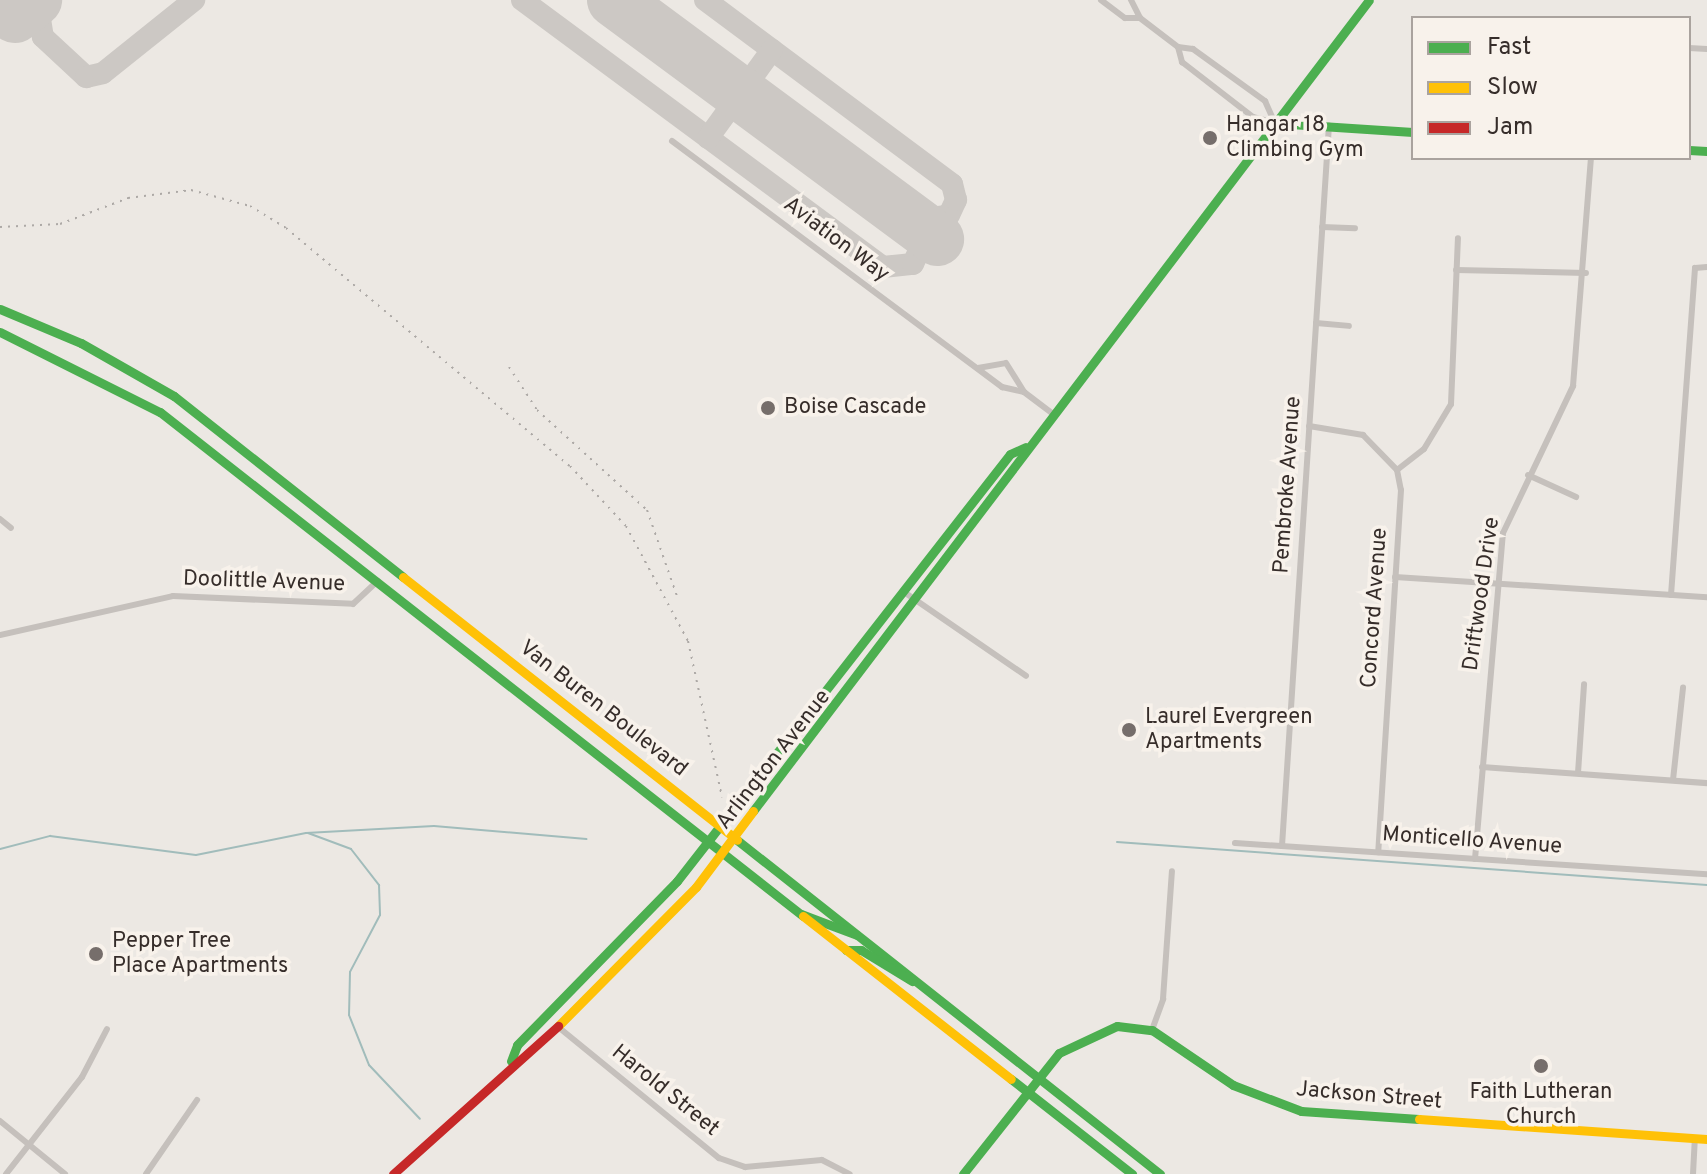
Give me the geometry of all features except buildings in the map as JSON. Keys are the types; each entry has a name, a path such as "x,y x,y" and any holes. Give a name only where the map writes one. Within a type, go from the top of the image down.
{"main road":[{"name":"Arlington Avenue","path":"393,1174 511,1061 557,1026 723,854 919,603 1022,466 1026,447 1369,0"},
{"path":"1275,123 1411,132"},
{"name":"Van Buren Boulevard","path":"0,309 81,343 174,396 722,825 1160,1174"},
{"name":"Van Buren Boulevard","path":"0,332 97,374 160,412 1132,1174"},
{"name":"Arlington Avenue","path":"511,1061 517,1045 581,983 708,843 1010,454 1026,447"},
{"path":"799,914 857,935"},
{"path":"846,950 861,950 918,983"},
{"path":"557,1026 552,1018 581,983"},
{"path":"963,1174 1066,1047 1094,1031 1152,1030"},
{"name":"Jackson Street","path":"1152,1030 1237,1087 1301,1111 1707,1139"}],"street":[{"path":"1101,0 1125,18 1140,18"},
{"path":"1131,0 1140,18 1178,47 1194,72 1253,117 1275,123"},
{"path":"1178,47 1193,49 1265,101 1275,123"},
{"name":"Pembroke Avenue","path":"1282,846 1329,126"},
{"name":"Aviation Way","path":"672,141 1002,387 1024,392"},
{"name":"Driftwood Drive","path":"1475,859 1503,533 1573,386 1586,273 1591,160"},
{"path":"1322,227 1355,228"},
{"path":"1309,426 1363,435 1397,470 1424,449 1451,404 1458,238"},
{"path":"1671,595 1695,268 1707,267"},
{"path":"1456,270 1586,273"},
{"path":"1316,323 1349,326"},
{"name":"Aviation Way","path":"978,368 1006,363 1024,392 1052,413"},
{"name":"Concord Avenue","path":"1378,852 1395,577 1397,470"},
{"path":"1528,475 1576,497"},
{"path":"0,519 11,528"},
{"path":"1395,577 1707,597"},
{"name":"Doolittle Avenue","path":"0,635 173,596 353,604 378,581"},
{"path":"904,592 1026,676"},
{"path":"1578,773 1584,684"},
{"path":"1673,780 1683,688"},
{"path":"1482,767 1707,783"},
{"name":"Monticello Avenue","path":"1235,843 1707,874"},
{"path":"1152,1030 1163,999 1172,871"},
{"name":"Harold Street","path":"557,1026 719,1158 745,1167 822,1160 850,1174"},
{"path":"6,1174 82,1077 107,1029"},
{"path":"146,1174 197,1100"},
{"path":"0,1121 65,1174"},
{"path":"1693,1174 1695,1138"}],"waterway":[{"path":"0,849 50,836 196,855 306,833 434,826 586,839"},
{"path":"308,833 351,849 379,885 380,915 350,972 349,1015 369,1065 420,1119"},
{"path":"1117,842 1707,885"}],"taxiway":[{"path":"37,0 43,37 86,77 103,73 194,0"},
{"path":"522,0 883,267 913,264 921,246 913,221 949,215 956,200 952,184 705,0"},
{"path":"708,138 772,50"}],"runway":[{"path":"15,16 35,0"},
{"path":"614,0 937,239"}],"railway":[{"path":"0,227 60,224 128,198 191,190 250,206 286,228 570,466 626,526 688,641 722,797"},
{"path":"509,367 537,410 647,510 678,599"}],"traffic: fast":[{"path":"753,811 1369,0"},
{"path":"1275,123 1411,132"},
{"path":"1691,150 1707,151"},
{"path":"0,309 81,343 174,396 403,577"},
{"path":"0,332 160,412 803,916"},
{"path":"511,1061 517,1045 677,881 1010,454 1026,447"},
{"path":"737,840 1160,1174"},
{"path":"801,914 857,935"},
{"path":"846,950 861,950 912,981"},
{"path":"963,1174 1059,1053 1117,1026 1152,1030 1233,1085 1301,1111 1419,1119"},
{"path":"1011,1079 1132,1174"}],"traffic: slow":[{"path":"403,577 737,840"},
{"path":"558,1026 696,887 753,811"},
{"path":"803,916 1011,1079"},
{"path":"1419,1119 1707,1139"}],"traffic: jam":[{"path":"393,1174 558,1026"}],"place":[{"name":"Hangar 18 Climbing Gym","path":"1210,138"},
{"name":"Boise Cascade","path":"768,408"},
{"name":"Laurel Evergreen Apartments","path":"1129,730"},
{"name":"Pepper Tree Place Apartments","path":"96,954"},
{"name":"Faith Lutheran Church","path":"1541,1066"}]}
